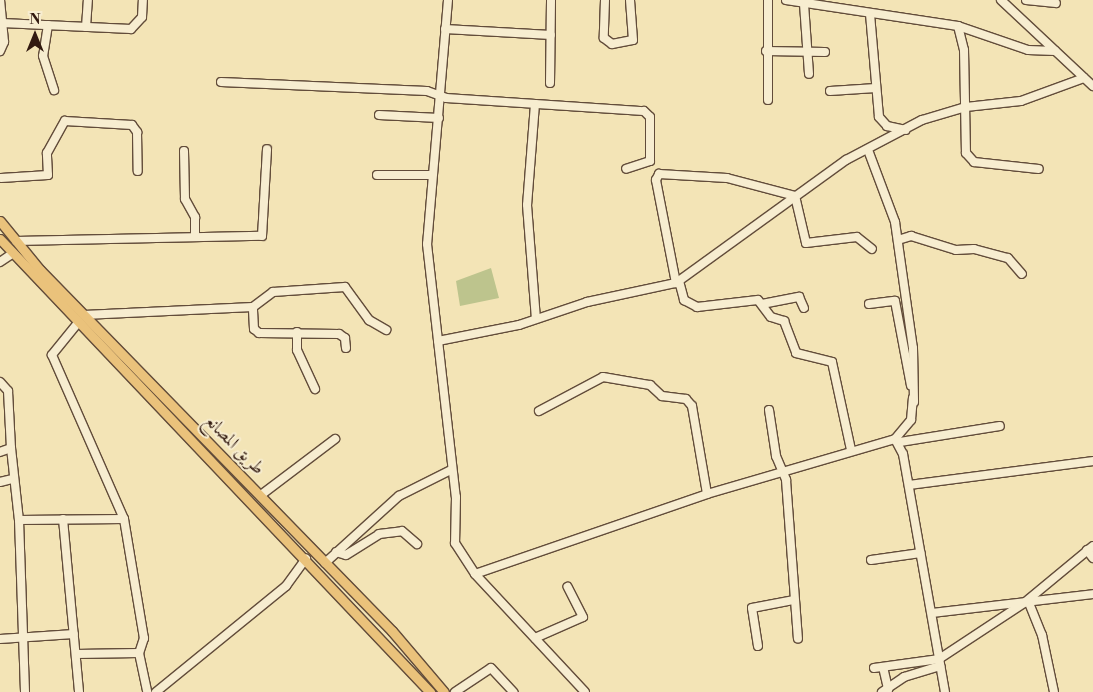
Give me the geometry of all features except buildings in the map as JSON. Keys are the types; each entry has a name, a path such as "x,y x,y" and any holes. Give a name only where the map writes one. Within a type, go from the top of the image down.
{"main road":[{"name":"طريق المصانع","path":"0,221 84,316 261,495 444,692"},
{"name":"طريق المصانع","path":"0,239 78,324 306,558 430,692"}],"street":[{"path":"0,0 2,23 0,51"},
{"path":"86,27 88,0"},
{"path":"2,23 134,28 142,17 143,0"},
{"path":"448,0 427,244 457,506 455,544 475,574 585,692"},
{"path":"550,83 551,0"},
{"path":"605,0 604,38 612,44 633,40 630,0"},
{"path":"768,0 766,50 768,100"},
{"path":"786,0 958,26 1028,50 1055,51"},
{"path":"1026,0 1056,3"},
{"path":"1003,1 1093,86"},
{"path":"804,4 809,74"},
{"path":"870,14 876,88 881,122 906,130"},
{"path":"48,25 43,56 54,90"},
{"path":"958,26 964,50 969,158 1038,169"},
{"path":"445,29 551,35"},
{"path":"766,50 825,52"},
{"path":"438,341 536,319 677,282 795,196 868,150 906,130 966,107 1020,101 1084,78"},
{"path":"221,82 427,92 441,97 648,114 650,161 626,169"},
{"path":"830,91 876,88"},
{"path":"535,104 527,205 536,319"},
{"path":"379,115 439,118"},
{"path":"0,177 48,174 47,153 66,121 132,124 137,132 138,171"},
{"path":"16,241 264,235 267,149"},
{"path":"868,150 888,194 898,240 913,348 914,402 911,420 897,440 909,485 945,692"},
{"path":"184,151 185,199 195,217 195,236"},
{"path":"795,196 727,178 659,174 656,180 677,282 684,300 697,307 751,298 762,304 771,317 784,321 796,353 834,365 851,450"},
{"path":"377,175 432,175"},
{"path":"795,196 806,243 857,237 872,249"},
{"path":"898,240 911,236 956,250 974,249 1008,258 1022,274"},
{"path":"0,262 12,254"},
{"path":"84,316 253,307 273,292 345,287 369,320 386,330"},
{"path":"762,304 799,297 804,308"},
{"path":"868,304 895,301 914,402"},
{"path":"253,307 256,332 342,335 346,348"},
{"path":"78,324 53,358 124,519 144,638 139,653 147,692"},
{"path":"297,332 297,350 315,388"},
{"path":"539,411 603,377 650,386 662,396 686,399 692,406 707,494"},
{"path":"0,382 8,390 12,478 19,520 21,636 25,692"},
{"path":"769,410 794,542 794,600 798,639"},
{"path":"0,423 9,420"},
{"path":"475,574 707,494 851,450 897,440 1000,426"},
{"path":"261,495 335,439"},
{"path":"0,452 11,448"},
{"path":"909,485 1093,461"},
{"path":"325,563 399,496 452,470"},
{"path":"0,482 12,478"},
{"path":"62,519 79,692"},
{"path":"19,520 124,519"},
{"path":"336,552 346,554 379,534 402,530 417,544"},
{"path":"882,667 885,690 904,677 939,663 1026,603 1090,548 1093,558"},
{"path":"870,560 921,553"},
{"path":"156,692 286,586 306,558"},
{"path":"535,638 583,617 568,587"},
{"path":"932,613 1093,594"},
{"path":"758,646 752,608 794,600"},
{"path":"1026,603 1042,635 1054,692"},
{"path":"0,639 21,636 74,634"},
{"path":"76,654 139,653"},
{"path":"874,668 939,663"},
{"path":"455,692 492,668 513,692"}],"green space":[{"path":"491,268 499,298 460,306 456,281"}]}
